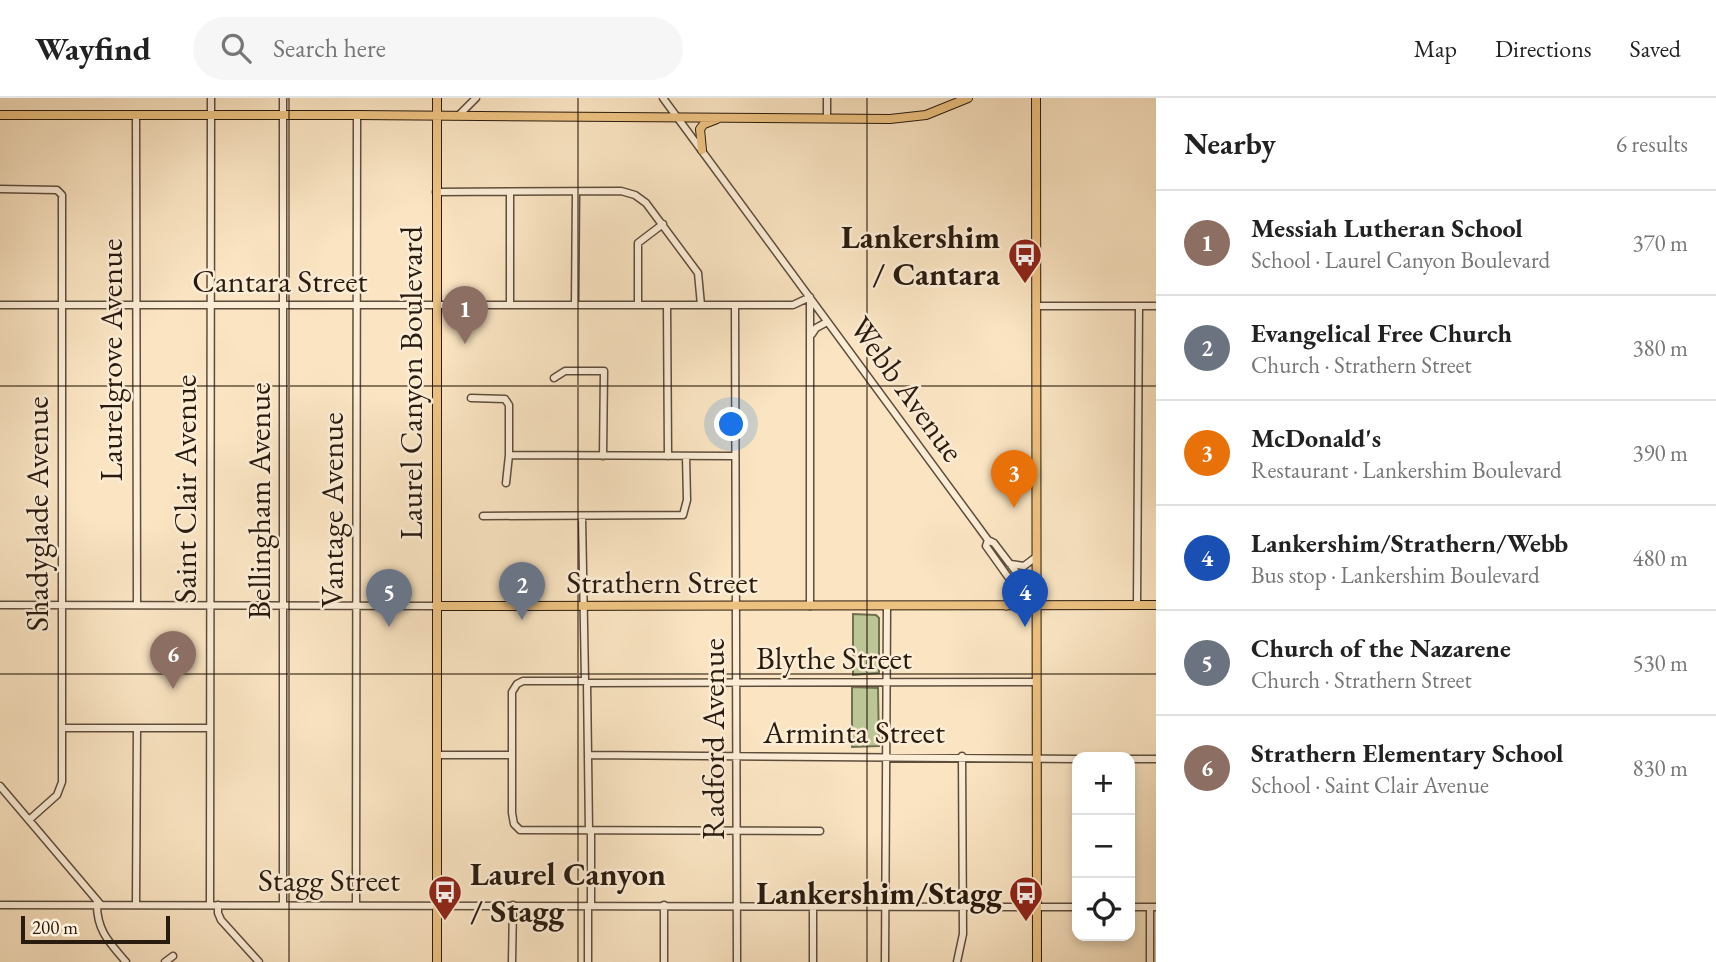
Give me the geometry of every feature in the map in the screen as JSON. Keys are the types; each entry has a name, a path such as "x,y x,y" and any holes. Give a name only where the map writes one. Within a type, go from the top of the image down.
{"main road":[{"name":"Laurel Canyon Boulevard","path":"437,98 437,962"},
{"path":"0,115 890,119 923,116 968,98"},
{"path":"1036,98 1037,962"},
{"path":"702,150 699,133 701,126 722,117"},
{"path":"1006,606 1015,595 1016,588"},
{"name":"Strathern Street","path":"436,606 1156,606"}],"street":[{"name":"Saint Clair Avenue","path":"211,98 209,728 214,905"},
{"name":"Bellingham Avenue","path":"283,98 283,905"},
{"path":"459,115 476,98"},
{"name":"Webb Avenue","path":"663,98 988,540 994,543 1010,564 1035,606"},
{"path":"827,98 827,118"},
{"name":"Laurelgrove Avenue","path":"136,115 137,604"},
{"name":"Vantage Avenue","path":"356,905 357,115"},
{"name":"Shadyglade Avenue","path":"0,189 57,190 62,195 60,789 52,800 29,820"},
{"path":"435,192 621,191 635,195 646,203 698,272 701,306"},
{"path":"575,305 576,192"},
{"path":"510,193 510,306"},
{"path":"638,306 638,243 663,224"},
{"path":"810,297 810,606"},
{"name":"Cantara Street","path":"0,305 793,306 810,297"},
{"name":"Radford Avenue","path":"735,305 737,962"},
{"path":"667,306 668,456"},
{"path":"1036,306 1156,306"},
{"path":"1137,605 1139,306"},
{"path":"810,335 827,322"},
{"path":"554,378 565,371 604,371 603,456"},
{"path":"471,398 505,399 509,405 506,483"},
{"path":"509,455 735,456"},
{"path":"483,516 683,515 687,500 686,456"},
{"path":"582,516 590,831 588,962"},
{"name":"Webb Avenue","path":"988,540 986,546 1016,588 1035,606"},
{"path":"1010,564 1024,566 1036,557"},
{"name":"Strathern Street","path":"0,605 436,606"},
{"path":"885,962 887,606"},
{"name":"Blythe Street","path":"512,755 512,692 517,684 523,681 1036,682"},
{"path":"62,728 209,728"},
{"path":"136,905 137,728"},
{"path":"437,755 512,755 513,821 520,830 820,831"},
{"name":"Arminta Street","path":"588,755 1072,759"},
{"path":"957,962 963,934 962,756"},
{"path":"1135,759 1156,759"},
{"path":"0,786 99,905 97,918 102,933 126,962"},
{"name":"Stagg Street","path":"0,905 1072,907"},
{"path":"214,905 221,920 259,962"},
{"path":"512,962 513,905"},
{"path":"664,905 664,962"},
{"path":"813,906 813,962"},
{"path":"1135,907 1153,907 1150,962"},
{"path":"165,962 173,956"}],"green space":[{"path":"853,614 876,615 879,618 879,673 853,675"},
{"path":"852,687 878,688 879,746 852,747"}],"place":[{"name":"Lankershim / Cantara","path":"1025,285"},
{"name":"Messiah Lutheran School","path":"465,344"},
{"name":"McDonald's","path":"1014,508"},
{"name":"Evangelical Free Church","path":"522,620"},
{"name":"Church of the Nazarene","path":"389,627"},
{"name":"Lankershim/Strathern/Webb","path":"1025,627"},
{"name":"Strathern Elementary School","path":"173,689"},
{"name":"Laurel Canyon / Stagg","path":"445,922"},
{"name":"Lankershim/Stagg","path":"1026,923"}]}
